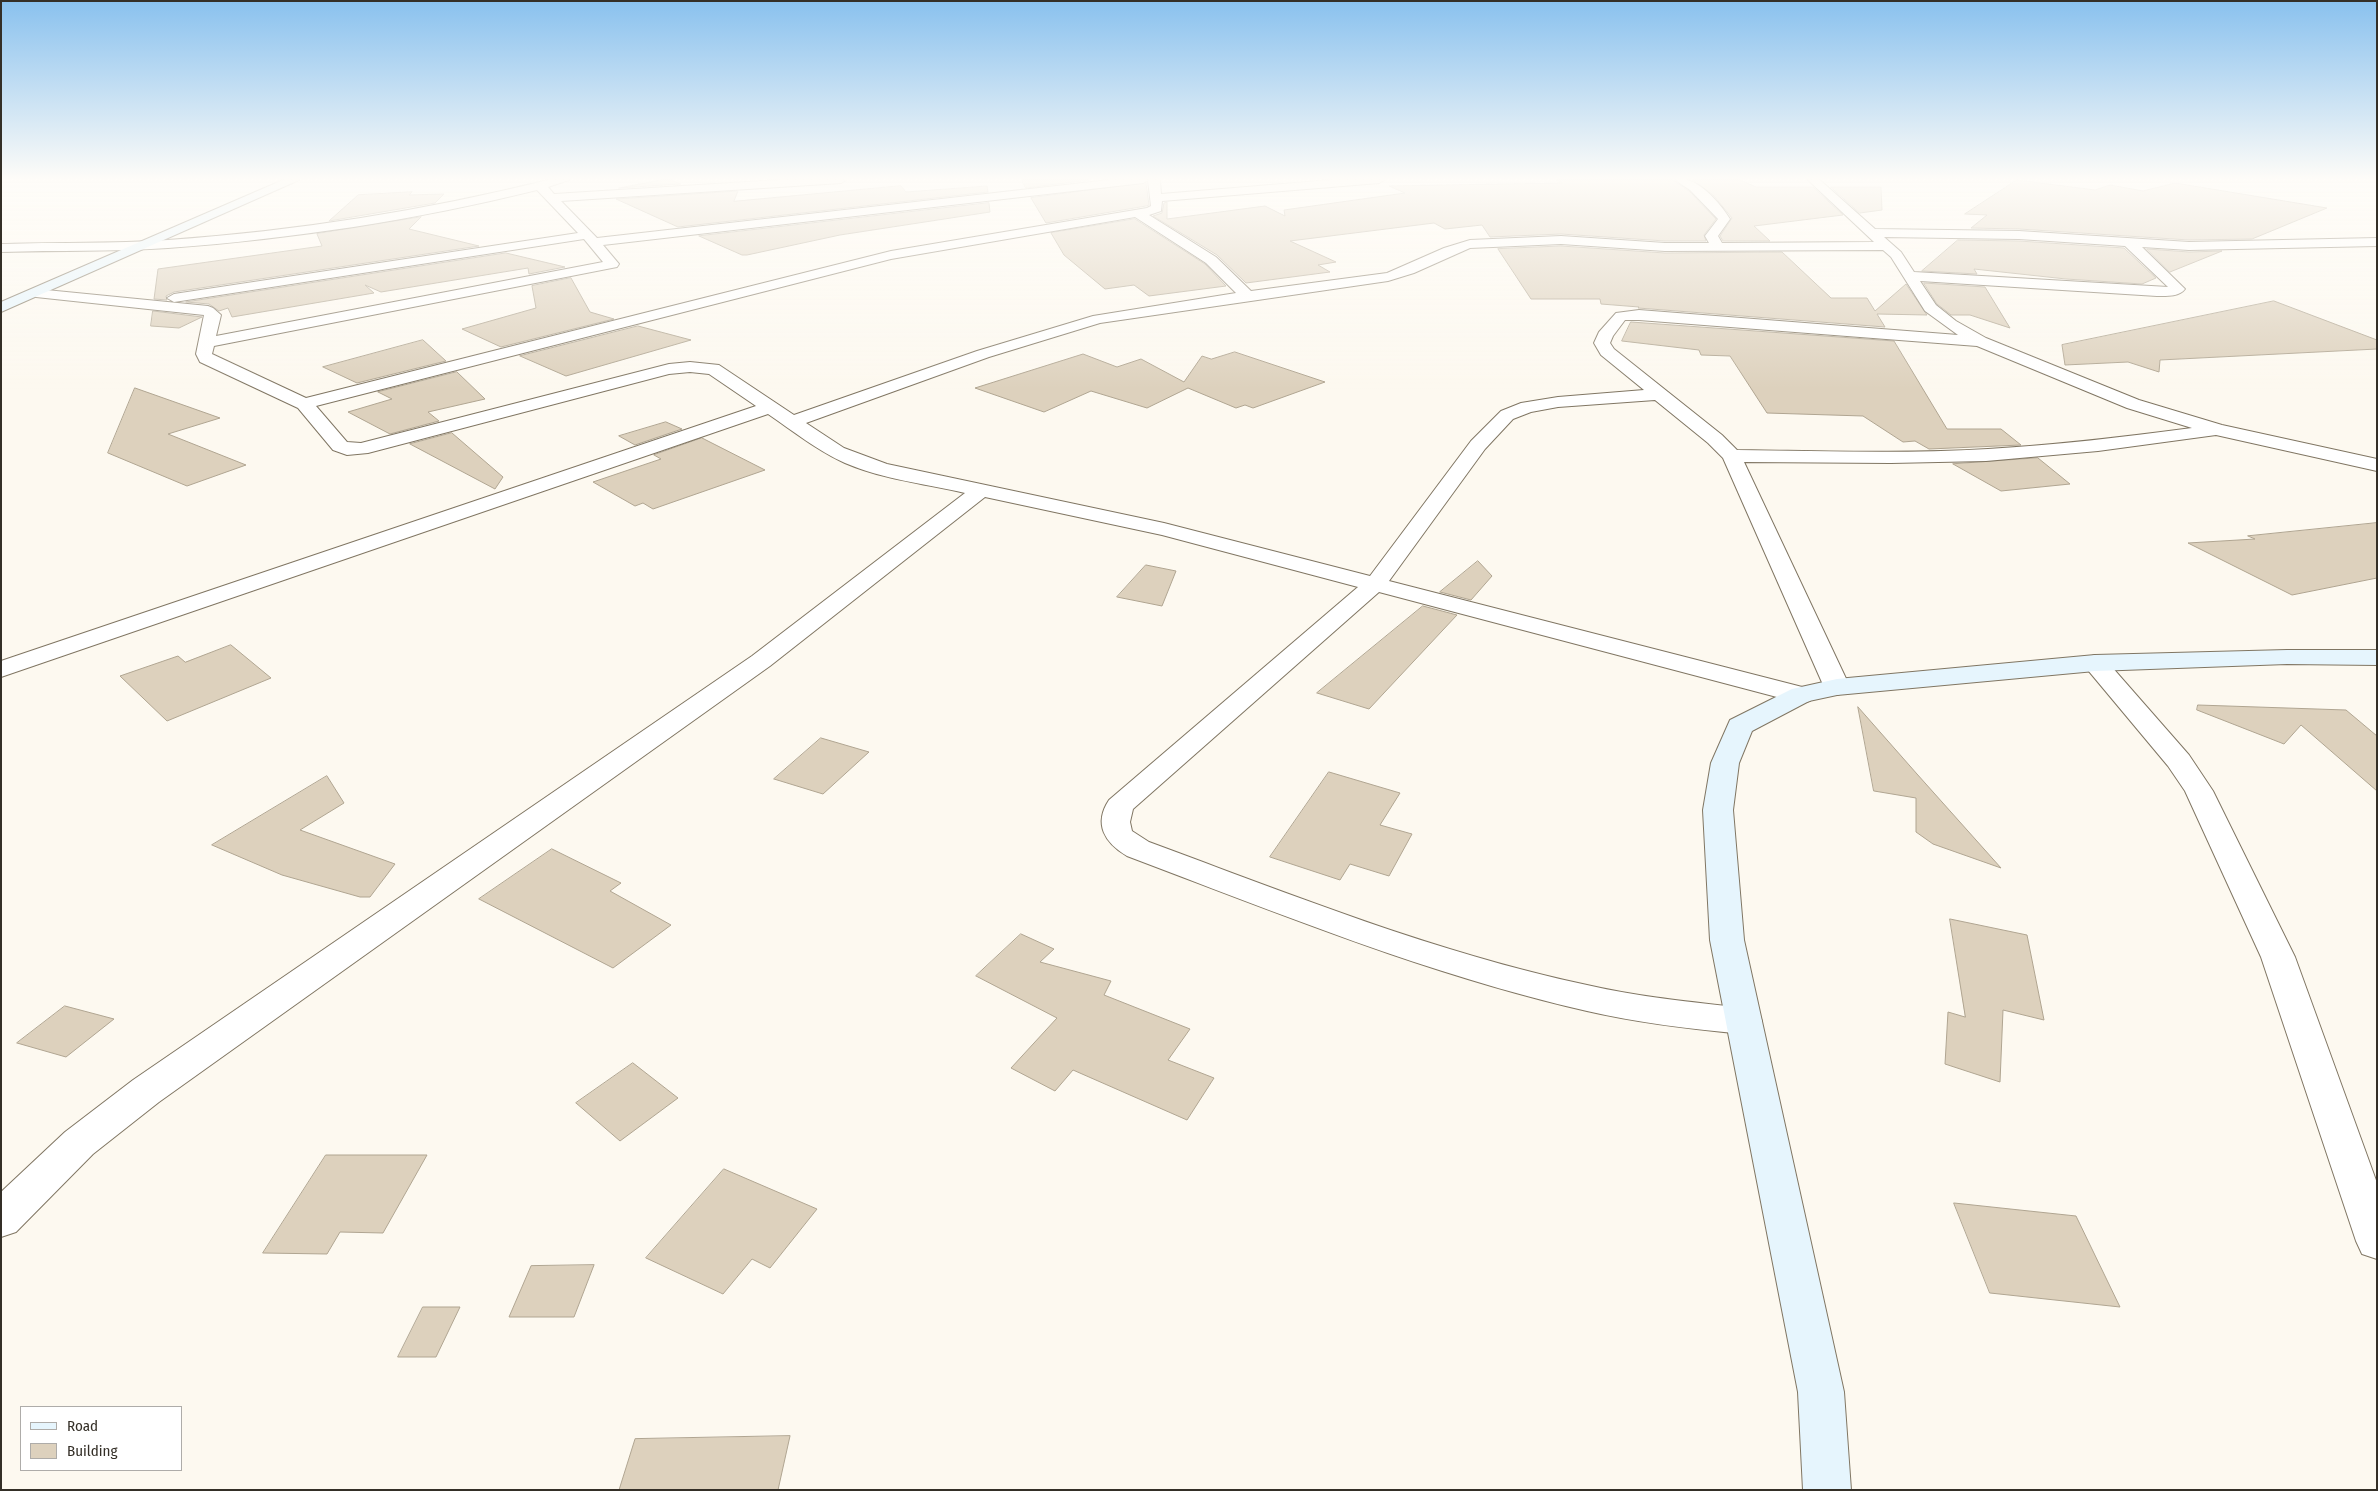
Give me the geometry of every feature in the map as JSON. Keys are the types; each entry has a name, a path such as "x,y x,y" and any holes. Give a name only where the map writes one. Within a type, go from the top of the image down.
{"street":[{"path":"1,308 139,250"},
{"path":"138,303 510,250"},
{"path":"206,343 612,264 600,250"},
{"path":"304,404 891,255 921,250"},
{"path":"1198,250 1211,260 1246,296"},
{"path":"792,422 983,354 1098,319 1401,274 1451,250"},
{"path":"1890,250 1930,308 1951,324 1980,341 2133,404 2218,430 2377,466"},
{"path":"1909,276 2157,292 2172,292 2178,289 2137,250"},
{"path":"36,293 208,311 213,315 204,354 206,359 304,404 340,446 347,449 361,449 669,369 690,367 713,369 837,452 882,469 1164,529 1801,695"},
{"path":"1837,687 1732,456 1715,439 1607,352 1602,342 1605,335 1621,316 1639,315 1980,341"},
{"path":"1659,394 1558,402 1527,407 1507,415 1478,445 1375,584 1119,806 1114,823 1120,839 1138,850 1442,961 1526,984 1654,1012 1744,1021"},
{"path":"1,669 770,407"},
{"path":"1732,456 1927,457 1988,455 2068,449 2218,430"},
{"path":"1,1219 80,1143 146,1090 761,661 981,490"},
{"path":"1827,1490 1821,1392 1727,940 1718,810 1725,763 1740,726 1801,695 1837,687 2095,663 2287,657 2377,658"},
{"path":"2095,663 2179,762 2199,791 2278,957 2377,1241"}],"building":[{"path":"296,250 455,250 174,292 166,296 167,300 154,299 158,269"},
{"path":"730,250 772,250 747,255"},
{"path":"1061,250 1183,250 1205,264 1226,286 1149,296 1134,285 1105,289 1064,255"},
{"path":"1208,250 1309,250 1336,262 1318,265 1330,272 1246,283 1217,255"},
{"path":"1498,250 1614,250 1665,253 1782,252 1831,298 1867,298 1875,311 1906,284 1927,315 1877,314 1885,327 1638,308 1601,304 1600,299 1531,299"},
{"path":"1947,250 2126,250 2156,278 2142,284 2066,279 1974,269 1977,274 1922,271"},
{"path":"2148,250 2189,252 2222,251 2170,272"},
{"path":"506,253 565,267 529,274 528,268 381,292 365,285 374,293 232,317 228,308 219,311 209,304 186,302"},
{"path":"571,278 590,312 614,319 501,347 462,329 536,308 532,286"},
{"path":"1924,283 1985,287 2010,328 1970,315 1951,315 1937,304"},
{"path":"2274,301 2377,340 2377,349 2160,360 2159,372 2128,362 2065,365 2062,345"},
{"path":"153,311 202,317 179,328 151,326"},
{"path":"1631,322 1894,341 1947,429 2001,429 2021,445 1929,449 1915,441 1903,442 1863,416 1767,413 1730,356 1701,355 1699,350 1622,341"},
{"path":"638,326 691,340 566,376 520,356"},
{"path":"423,340 446,361 357,383 323,367"},
{"path":"1235,352 1325,382 1253,408 1245,405 1236,408 1188,388 1147,408 1091,391 1044,412 975,388 1083,354 1117,367 1141,359 1184,382 1202,356 1211,359"},
{"path":"457,372 485,399 428,412 439,421 390,434 348,412 392,399 378,392"},
{"path":"135,388 220,418 168,434 246,465 187,486 108,453"},
{"path":"666,422 682,429 635,445 619,436"},
{"path":"452,433 503,477 495,489 410,444"},
{"path":"702,438 765,470 653,509 643,503 635,506 593,482 661,459 654,455"},
{"path":"2038,458 2070,484 2001,491 1953,464"},
{"path":"2377,523 2377,578 2292,595 2188,543 2255,539 2248,536"},
{"path":"1478,561 1492,576 1471,600 1440,592"},
{"path":"1146,565 1176,571 1162,606 1117,597"},
{"path":"1423,606 1457,615 1369,709 1317,693"},
{"path":"231,645 271,678 167,721 120,676 178,656 185,662"},
{"path":"2198,705 2346,710 2377,736 2377,791 2301,725 2284,744 2197,710"},
{"path":"1858,707 2001,868 1933,844 1916,832 1916,798 1874,791"},
{"path":"821,738 869,752 823,794 774,779"},
{"path":"1329,772 1400,793 1380,825 1412,834 1389,876 1350,864 1340,880 1270,857"},
{"path":"327,776 344,803 300,830 395,864 370,897 360,897 282,875 212,845"},
{"path":"552,849 621,883 610,891 671,925 613,968 479,899"},
{"path":"1950,919 2027,935 2044,1020 2003,1010 2000,1082 1945,1064 1948,1012 1965,1017"},
{"path":"1021,934 1054,949 1040,962 1111,981 1104,995 1190,1029 1168,1060 1214,1078 1187,1120 1073,1070 1055,1091 1011,1068 1057,1018 976,976"},
{"path":"65,1006 114,1019 66,1057 17,1043"},
{"path":"633,1063 678,1098 620,1141 576,1103"},
{"path":"326,1155 427,1155 383,1233 340,1232 327,1254 263,1253"},
{"path":"724,1169 817,1209 770,1268 752,1259 723,1294 646,1258"},
{"path":"1954,1203 2076,1216 2120,1307 1990,1293"},
{"path":"594,1265 574,1317 509,1317 531,1266"},
{"path":"423,1307 460,1307 436,1357 398,1357"},
{"path":"790,1436 778,1490 619,1490 635,1439"}]}
